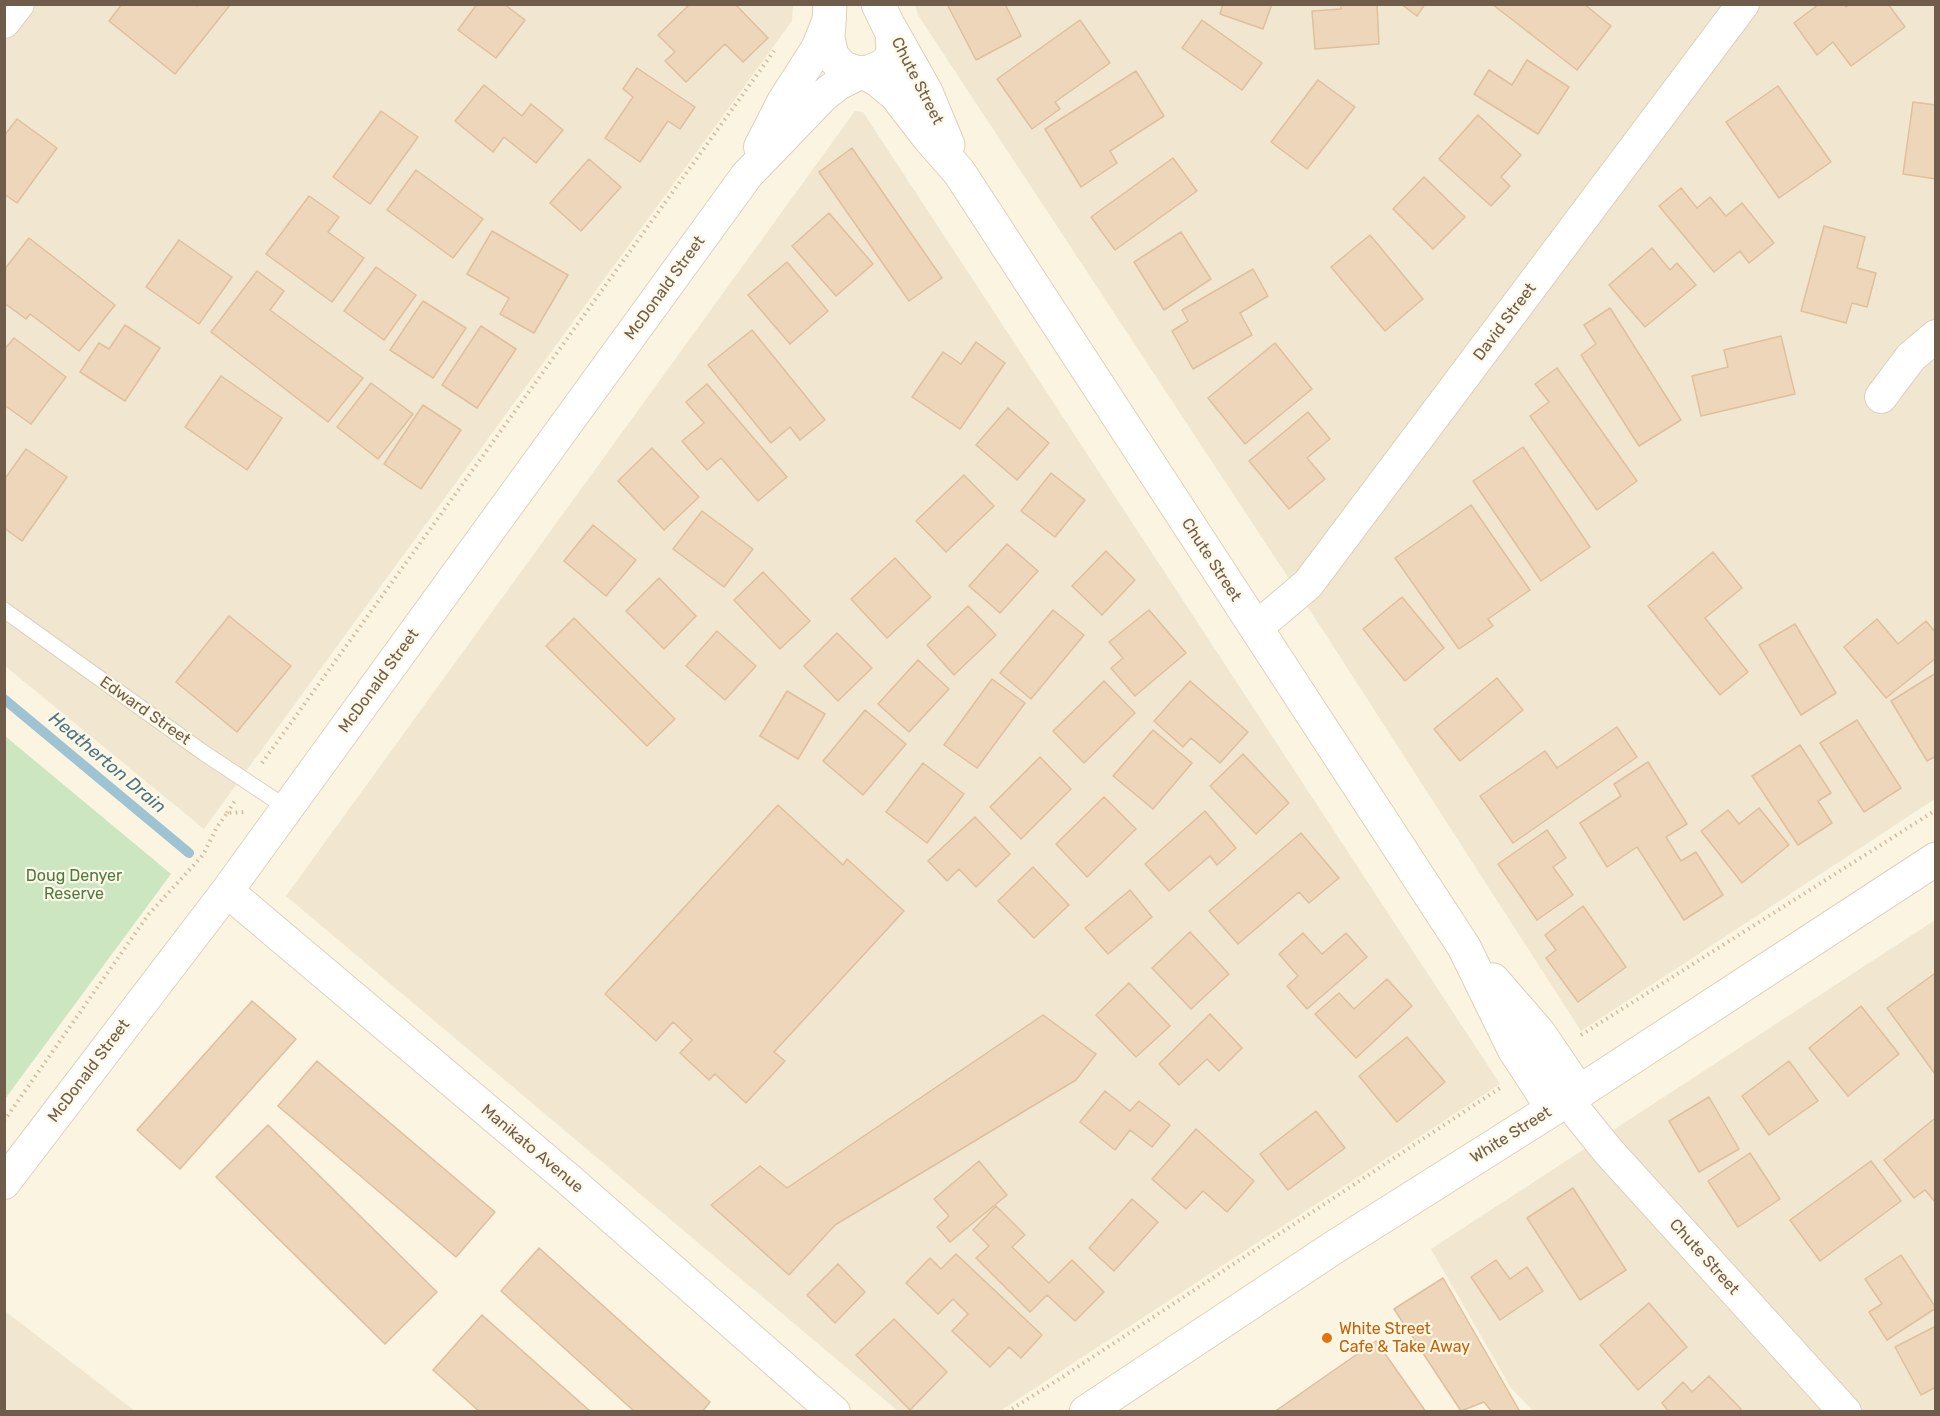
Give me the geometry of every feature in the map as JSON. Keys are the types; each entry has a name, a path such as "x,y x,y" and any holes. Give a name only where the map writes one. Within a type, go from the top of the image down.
{"street":[{"path":"4,22 18,4"},
{"name":"David Street","path":"1256,628 1308,584 1743,4"},
{"name":"Chute Street","path":"830,11 828,38 832,56 843,68 862,73 883,84 896,95 959,172 1464,947 1539,1033 1566,1100 1608,1150 1845,1412"},
{"name":"McDonald Street","path":"747,175 783,102 817,49 830,11"},
{"path":"862,73 883,66 892,56 893,40 883,14"},
{"name":"Chute Street","path":"883,14 933,106 959,172"},
{"name":"McDonald Street","path":"4,1183 227,891 747,175 823,96 838,84 862,73"},
{"path":"1881,397 1911,357 1935,336"},
{"name":"White Street","path":"1086,1412 1336,1246 1566,1100 1935,859"},
{"name":"Manikato Avenue","path":"227,891 567,1178 834,1412"}],"lane":[{"name":"Edward Street","path":"4,610 158,721 287,808"}],"path":[{"path":"4,1121 148,915 203,855 226,813 781,42"},
{"path":"226,813 287,808"},
{"path":"1577,1029 1582,1036 1935,810"},
{"path":"1006,1412 1504,1085"}],"shaded area":[{"path":"4,5 793,5 792,21 204,829 5,666"},
{"path":"915,5 1935,5 1935,799 1581,1031 1326,635 918,15"},
{"path":"855,111 863,112 1500,1084 1000,1411 898,1411 286,896"},
{"path":"1935,920 1935,1411 1533,1411 1511,1388 1431,1249"},
{"path":"5,1311 135,1411 5,1411"}],"green space":[{"name":"Doug Denyer Reserve","path":"5,736 171,874 5,1099"}],"building":[{"path":"122,4 230,5 175,74 109,21"},
{"path":"477,4 504,4 525,20 496,58 458,30"},
{"path":"690,4 735,4 768,38 743,62 725,44 686,82 665,61 675,52 658,35"},
{"path":"947,4 1005,4 1021,36 976,60"},
{"path":"1223,4 1272,4 1263,29 1220,14"},
{"path":"1341,4 1377,4 1379,44 1315,49 1312,11 1341,9"},
{"path":"1401,4 1425,4 1417,16"},
{"path":"1492,4 1584,4 1611,26 1577,70"},
{"path":"1819,4 1844,4 1846,7 1850,4 1888,4 1905,27 1851,66 1833,42 1817,55 1794,23"},
{"path":"1080,20 1110,63 1055,102 1060,109 1032,129 997,79"},
{"path":"1202,20 1262,63 1242,90 1182,48"},
{"path":"1527,60 1569,87 1538,134 1474,94 1489,70 1512,85"},
{"path":"637,68 695,107 680,129 668,121 640,162 605,138 633,97 623,89"},
{"path":"1136,71 1164,116 1110,151 1117,163 1081,187 1045,129"},
{"path":"1318,80 1355,107 1307,169 1271,142"},
{"path":"484,85 522,116 531,104 563,130 536,163 504,137 493,152 455,121"},
{"path":"1778,86 1831,162 1779,198 1726,122"},
{"path":"1913,102 1936,105 1936,179 1903,174"},
{"path":"381,111 418,137 370,204 333,177"},
{"path":"1478,115 1521,155 1501,177 1510,186 1491,206 1439,159"},
{"path":"17,119 57,148 17,203 4,194 4,136"},
{"path":"852,148 942,278 909,301 819,172"},
{"path":"1173,158 1197,191 1115,250 1091,217"},
{"path":"589,159 621,187 581,231 550,203"},
{"path":"416,170 483,219 453,258 387,210"},
{"path":"1424,177 1465,217 1433,249 1393,209"},
{"path":"1681,188 1697,208 1710,197 1726,216 1742,203 1774,243 1749,263 1740,251 1714,272 1659,206"},
{"path":"309,196 339,217 328,232 364,258 332,302 266,254"},
{"path":"829,213 873,264 836,296 792,246"},
{"path":"1824,226 1865,237 1857,268 1876,273 1867,307 1852,303 1846,323 1801,311"},
{"path":"492,231 568,275 534,333 500,314 509,298 467,274"},
{"path":"1181,232 1211,279 1164,310 1134,262"},
{"path":"1370,235 1423,299 1385,331 1331,267"},
{"path":"29,238 115,305 79,351 30,314 26,319 4,303 4,270"},
{"path":"179,240 232,277 199,324 146,287"},
{"path":"1652,248 1670,270 1677,263 1696,285 1645,327 1609,285"},
{"path":"787,262 828,311 790,344 748,295"},
{"path":"376,267 416,295 384,340 344,311"},
{"path":"1253,269 1268,296 1240,313 1252,335 1193,369 1172,331 1188,321 1182,310"},
{"path":"257,271 284,291 270,310 363,378 328,422 211,332"},
{"path":"423,301 466,328 433,378 390,350"},
{"path":"1610,308 1681,420 1639,446 1581,355 1596,344 1584,325"},
{"path":"125,325 160,348 125,401 80,372 99,343 109,349"},
{"path":"481,326 516,349 477,408 442,385"},
{"path":"752,330 825,420 800,440 790,427 771,443 708,365"},
{"path":"1781,336 1795,394 1701,416 1692,376 1728,367 1724,350"},
{"path":"14,338 66,377 31,424 4,405 4,350"},
{"path":"976,342 1005,363 960,429 912,397 943,352 961,364"},
{"path":"1275,343 1312,389 1245,444 1208,398"},
{"path":"1557,368 1637,481 1597,510 1530,416 1549,402 1535,384"},
{"path":"221,376 282,418 247,470 185,427"},
{"path":"371,383 413,414 378,459 337,427"},
{"path":"707,384 787,477 758,501 721,458 707,470 682,441 704,423 686,402"},
{"path":"423,405 461,430 421,489 384,464"},
{"path":"1008,408 1049,443 1017,480 976,445"},
{"path":"1308,412 1330,439 1307,458 1325,479 1289,509 1249,461"},
{"path":"1523,447 1590,547 1541,581 1473,481"},
{"path":"652,448 699,497 664,530 618,481"},
{"path":"26,449 67,477 22,541 4,528 4,480"},
{"path":"1051,473 1085,500 1055,537 1021,511"},
{"path":"964,475 994,506 946,552 916,521"},
{"path":"1471,505 1530,590 1488,619 1493,626 1459,649 1395,558"},
{"path":"702,511 753,549 724,587 673,549"},
{"path":"593,525 636,560 606,596 564,561"},
{"path":"1007,544 1038,571 1000,613 969,586"},
{"path":"1106,551 1135,580 1102,615 1072,586"},
{"path":"1713,552 1742,588 1705,618 1748,672 1720,695 1648,606"},
{"path":"895,558 931,597 887,638 851,599"},
{"path":"763,572 810,621 780,649 734,600"},
{"path":"659,578 696,616 664,649 626,611"},
{"path":"1402,597 1444,648 1405,681 1363,629"},
{"path":"968,606 996,635 954,675 927,645"},
{"path":"1053,610 1084,635 1031,699 1000,673"},
{"path":"1149,610 1186,653 1135,696 1111,668 1123,658 1109,642"},
{"path":"229,616 291,666 237,732 176,682"},
{"path":"574,618 675,719 647,746 546,646"},
{"path":"1877,619 1898,644 1926,621 1936,633 1936,658 1886,698 1844,647"},
{"path":"1795,624 1836,693 1801,715 1759,645"},
{"path":"717,631 756,666 725,700 686,666"},
{"path":"837,633 872,668 838,701 804,666"},
{"path":"918,660 949,689 909,732 878,704"},
{"path":"1936,673 1936,756 1927,761 1891,701"},
{"path":"1497,678 1523,710 1460,761 1434,729"},
{"path":"992,679 1025,703 977,768 944,745"},
{"path":"1104,681 1135,713 1084,763 1053,731"},
{"path":"1190,681 1248,732 1220,763 1191,738 1183,747 1154,721"},
{"path":"787,691 825,714 798,759 760,736"},
{"path":"865,710 906,744 863,795 823,761"},
{"path":"1857,720 1901,788 1864,812 1820,743"},
{"path":"1617,727 1637,757 1513,843 1480,796 1545,751 1557,768"},
{"path":"1153,730 1192,763 1153,809 1113,776"},
{"path":"1800,745 1831,793 1818,801 1832,823 1798,845 1752,776"},
{"path":"1243,754 1289,803 1256,834 1210,786"},
{"path":"1040,757 1071,789 1021,839 990,807"},
{"path":"1648,762 1687,824 1666,837 1681,861 1696,852 1723,895 1684,920 1637,847 1607,867 1580,823 1621,796 1614,784"},
{"path":"923,763 964,794 927,843 886,812"},
{"path":"1104,797 1136,829 1087,877 1056,844"},
{"path":"778,805 843,865 847,859 904,911 774,1052 785,1061 746,1103 715,1074 709,1080 680,1053 692,1040 673,1022 656,1041 605,994"},
{"path":"1759,808 1789,845 1742,883 1701,831 1728,810 1739,824"},
{"path":"1205,811 1236,848 1217,865 1210,856 1169,891 1145,864"},
{"path":"975,817 1010,854 976,887 959,869 947,881 928,861"},
{"path":"1547,830 1566,858 1553,867 1573,895 1537,920 1498,864"},
{"path":"1301,833 1339,878 1309,903 1299,892 1238,944 1209,911"},
{"path":"1033,867 1069,905 1034,938 998,901"},
{"path":"1130,890 1152,917 1108,954 1085,928"},
{"path":"1583,906 1626,967 1578,1002 1546,958 1556,950 1545,935"},
{"path":"1190,932 1229,974 1191,1009 1152,968"},
{"path":"1303,933 1322,954 1346,933 1367,957 1307,1009 1287,986 1298,976 1279,954"},
{"path":"1934,974 1936,977 1935,1074 1887,1008"},
{"path":"1387,979 1412,1006 1356,1058 1315,1014 1339,993 1354,1009"},
{"path":"1129,983 1170,1026 1136,1057 1096,1015"},
{"path":"252,1001 296,1039 180,1169 137,1130"},
{"path":"1861,1006 1899,1054 1848,1096 1809,1048"},
{"path":"1210,1014 1242,1048 1219,1071 1207,1059 1179,1085 1159,1064"},
{"path":"1043,1015 1096,1054 1076,1080 835,1225 789,1275 711,1205 760,1166 787,1188"},
{"path":"1407,1037 1445,1082 1397,1122 1359,1076"},
{"path":"317,1061 495,1212 456,1257 278,1106"},
{"path":"1789,1061 1818,1101 1769,1135 1742,1096"},
{"path":"1105,1091 1130,1111 1139,1101 1170,1125 1152,1147 1130,1130 1115,1150 1080,1122"},
{"path":"1709,1097 1739,1149 1699,1172 1669,1121"},
{"path":"1316,1111 1345,1148 1288,1190 1260,1154"},
{"path":"1934,1119 1936,1120 1936,1203 1925,1190 1914,1198 1884,1160"},
{"path":"268,1125 437,1292 385,1344 216,1177"},
{"path":"1196,1129 1254,1181 1227,1212 1203,1191 1186,1209 1152,1179"},
{"path":"1750,1153 1780,1199 1738,1227 1708,1181"},
{"path":"979,1161 1007,1195 950,1242 937,1227 949,1216 934,1199"},
{"path":"1871,1161 1901,1201 1820,1261 1790,1220"},
{"path":"1573,1188 1626,1270 1580,1300 1527,1218"},
{"path":"1132,1199 1158,1222 1114,1271 1089,1248"},
{"path":"996,1206 1025,1235 1012,1247 1049,1283 1072,1260 1104,1292 1075,1321 1047,1295 1030,1312 976,1258 989,1246 973,1230"},
{"path":"539,1248 710,1402 702,1412 635,1412 501,1291"},
{"path":"956,1254 1042,1335 1021,1358 1009,1347 990,1367 952,1331 968,1314 953,1299 938,1314 906,1283 930,1258 941,1269"},
{"path":"1901,1255 1936,1308 1887,1340 1869,1312 1882,1304 1865,1279"},
{"path":"1496,1260 1510,1279 1527,1267 1543,1291 1500,1320 1471,1277"},
{"path":"838,1264 865,1292 835,1323 807,1295"},
{"path":"1443,1278 1520,1412 1492,1412 1484,1402 1461,1411 1394,1309"},
{"path":"1649,1303 1687,1347 1638,1390 1600,1345"},
{"path":"482,1315 591,1412 480,1412 433,1370"},
{"path":"894,1319 947,1372 910,1410 856,1355"},
{"path":"1936,1326 1936,1387 1921,1395 1895,1347"},
{"path":"1376,1341 1426,1412 1274,1412"},
{"path":"1709,1376 1741,1409 1738,1412 1669,1412 1662,1403 1683,1382 1692,1392"}],"waterway":[{"name":"Heatherton Drain","path":"4,699 189,853"}],"place":[{"name":"White Street Cafe & Take Away","path":"1327,1338"}]}
